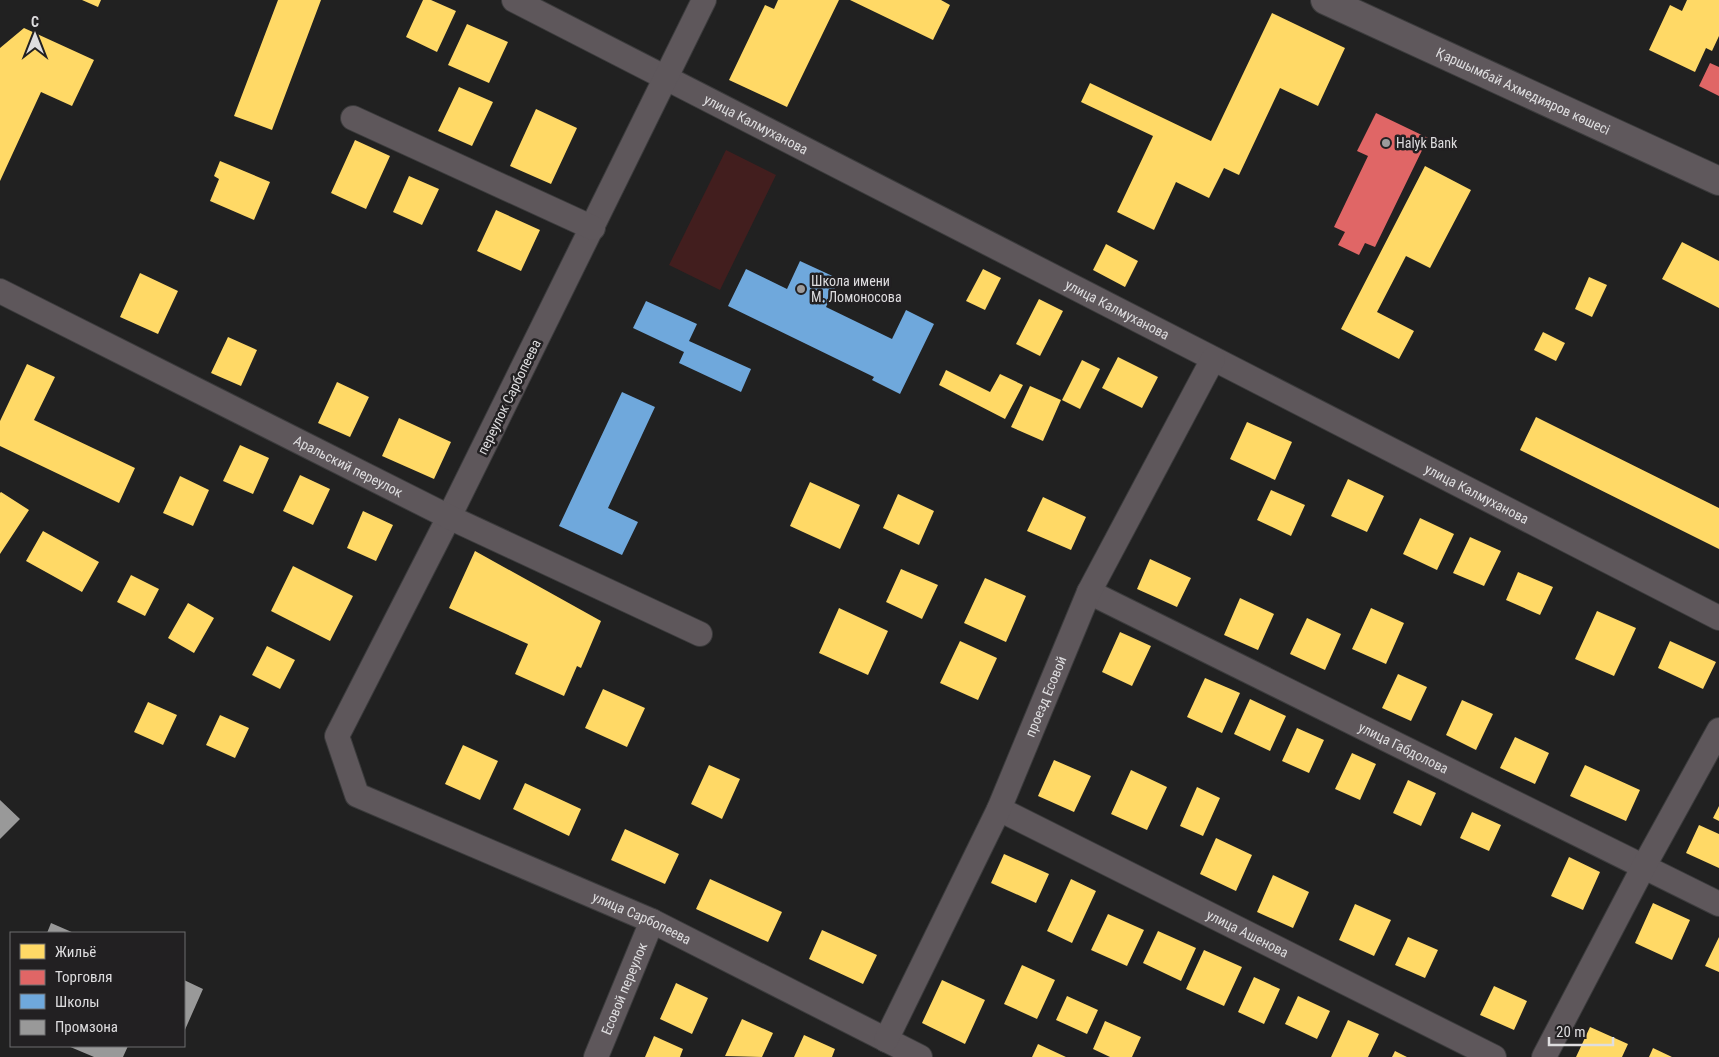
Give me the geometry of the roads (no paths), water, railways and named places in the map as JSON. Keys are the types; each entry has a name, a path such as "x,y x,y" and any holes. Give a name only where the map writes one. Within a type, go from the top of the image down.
{"main road":[{"name":"Қаршымбай Ахмедияров көшесі","path":"1325,0 1719,181"}],"street":[{"name":"улица Калмуханова","path":"514,0 1719,618"},
{"name":"переулок Сарбопеева","path":"357,795 337,736 449,517 704,0"},
{"path":"353,118 593,228"},
{"name":"Аральский переулок","path":"0,291 449,517 700,634"},
{"name":"проезд Есовой","path":"886,1040 999,809 1089,592 1213,359"},
{"name":"улица Габдолова","path":"1089,592 1719,904"},
{"path":"1544,1057 1644,866 1719,730"},
{"name":"улица Сарбопеева","path":"357,795 652,921 920,1057"},
{"name":"улица Ашенова","path":"999,809 1494,1057"},
{"name":"Есовой переулок","path":"596,1057 652,921"}],"place":[{"name":"Halyk Bank","path":"1386,143"},
{"name":"Школа имени М. Ломоносова","path":"801,289"}]}
